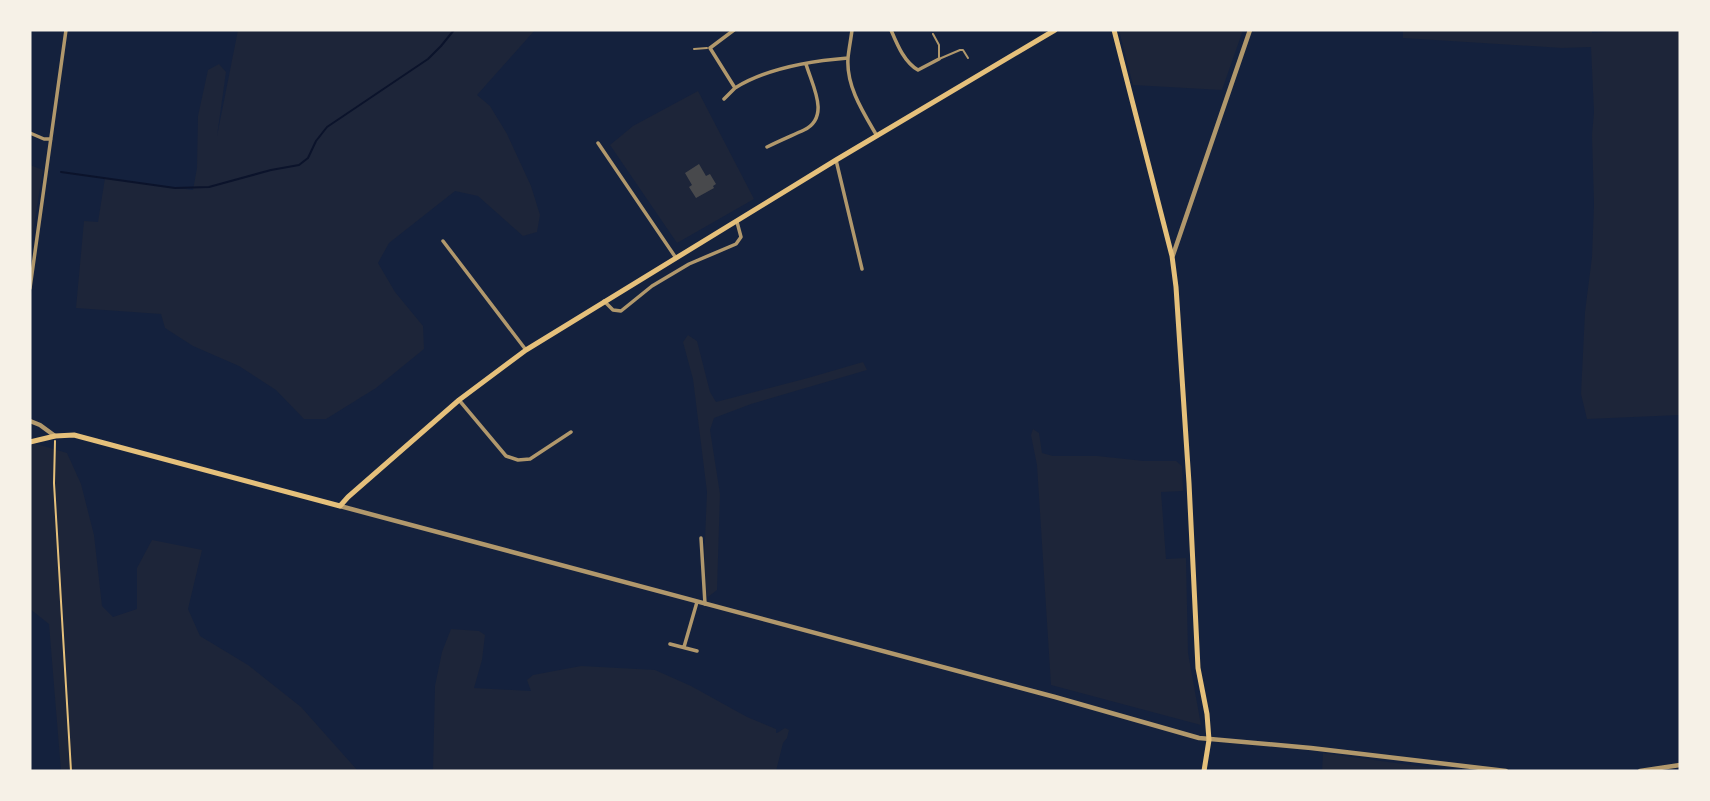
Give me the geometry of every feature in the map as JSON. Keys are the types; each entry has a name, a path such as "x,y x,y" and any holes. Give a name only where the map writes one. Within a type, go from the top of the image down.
{"main road":[{"path":"30,442 74,435 340,506 459,400 526,350 836,160 1055,30"},
{"path":"1114,30 1172,256 1189,483 1198,668 1209,740 1203,771"}],"street":[{"path":"30,288 66,30"},
{"path":"734,30 710,48 735,88"},
{"path":"852,30 848,58 851,84 861,109 877,136"},
{"path":"891,30 897,46 918,70 939,58"},
{"path":"1172,256 1250,30"},
{"path":"724,99 748,79 826,59 848,58"},
{"path":"767,147 807,129 815,122 819,110 806,64"},
{"path":"30,133 51,139"},
{"path":"598,143 676,258"},
{"path":"836,160 862,269"},
{"path":"604,302 613,310 621,310 652,286 689,264 736,244 741,237 737,222"},
{"path":"443,241 526,350"},
{"path":"459,400 506,456 518,460 530,459 571,432"},
{"path":"30,421 55,436"},
{"path":"340,506 1209,740 1311,748 1506,771"},
{"path":"702,538 705,604"},
{"path":"684,648 697,602"},
{"path":"670,644 697,651"},
{"path":"1640,771 1680,765"}],"lane":[{"path":"933,34 939,45 939,58 960,50 964,50 968,58"},
{"path":"694,49 710,48"}],"path":[{"path":"55,436 54,482 71,771"}],"shaded area":[{"path":"238,30 535,30 477,95 490,106 507,134 531,186 540,215 537,232 523,236 478,196 455,191 389,243 378,263 395,292 423,326 424,349 376,388 326,419 304,419 276,390 239,366 193,346 165,328 161,314 76,308 84,221 98,222 105,178 193,190 197,168 198,116 208,70 219,64 226,72 217,136"},
{"path":"1119,30 1243,30 1222,90 1133,85"},
{"path":"1403,30 1592,30 1592,33 1680,30 1680,415 1587,419 1581,394 1594,204 1591,47 1562,48 1403,38"},
{"path":"698,91 754,199 677,243 610,145 633,126"},
{"path":"30,165 43,170 30,249"},
{"path":"688,335 697,341 710,392 716,402 863,362 867,370 751,404 714,418 710,430 720,494 717,590 708,597 703,587 707,492 693,379 683,342"},
{"path":"1033,429 1039,433 1042,453 1053,456 1176,461 1182,466 1183,491 1161,492 1166,559 1186,558 1188,653 1201,725 1051,685 1037,465 1031,435"},
{"path":"30,442 67,453 81,484 94,535 102,606 113,617 137,609 137,568 152,540 202,550 188,609 200,636 248,665 301,707 358,771 61,771 49,624 30,609"},
{"path":"451,629 479,631 485,635 482,660 474,688 531,691 527,680 533,675 581,666 655,670 776,729 776,733 785,728 789,730 776,771 433,771 435,686 442,652"},
{"path":"1323,753 1454,771 1322,771"}],"building":[{"path":"699,164 706,176 710,174 716,184 714,188 696,198 685,173"}],"waterway":[{"path":"61,172 175,188 209,187 299,165 308,158 327,127 428,59 454,30"}]}
